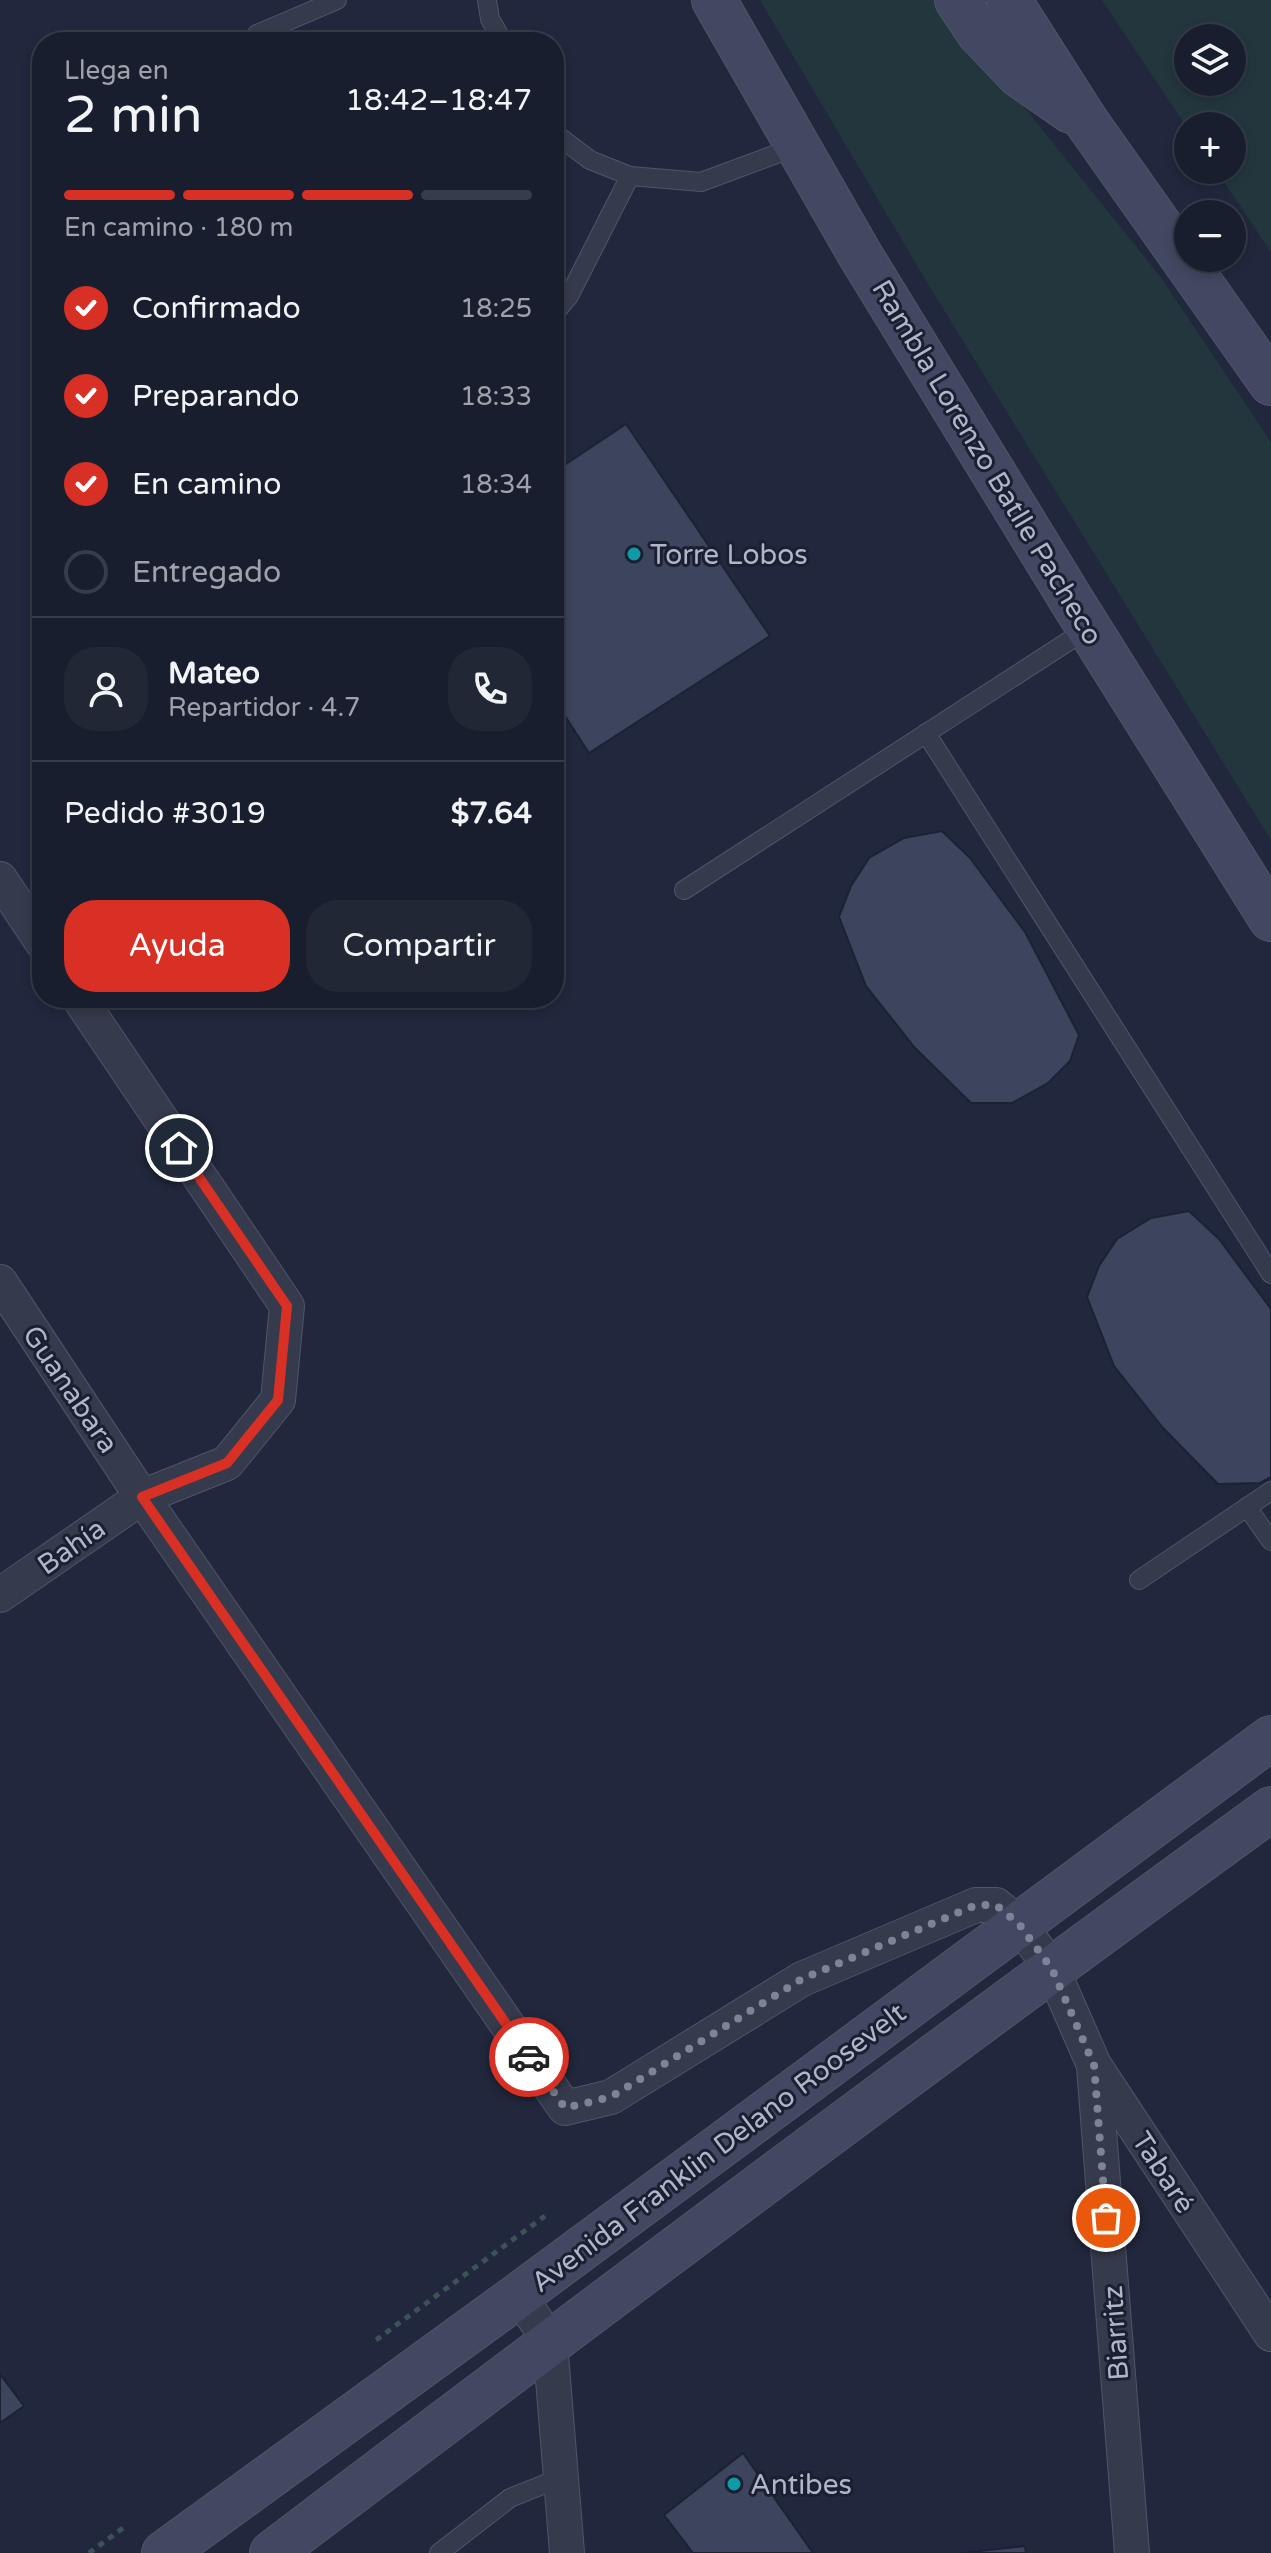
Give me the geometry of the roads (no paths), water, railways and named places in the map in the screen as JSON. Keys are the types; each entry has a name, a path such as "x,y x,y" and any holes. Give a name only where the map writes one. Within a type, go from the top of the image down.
{"main road":[{"name":"Rambla Lorenzo Batlle Pacheco","path":"714,0 875,279 1271,919"},
{"path":"957,0 979,33 1019,75 1086,121"},
{"path":"1009,0 1086,121 1271,383"},
{"name":"Avenida Franklin Delano Roosevelt","path":"164,2553 519,2295 1271,1738"},
{"name":"Avenida Franklin Delano Roosevelt","path":"272,2553 550,2342 1271,1809"}],"street":[{"path":"0,879 32,927"},
{"path":"86,1008 287,1306 278,1400 227,1463 142,1497"},
{"name":"Guanabara","path":"6,1304 565,2108 611,2097 802,1979 976,1905 996,1905 1019,1924"},
{"name":"Bahía","path":"0,1595 142,1497"},
{"name":"Tabaré","path":"1019,1924 1052,1969 1094,2065 1271,2334"},
{"name":"Biarritz","path":"1094,2065 1132,2553"},
{"path":"519,2295 550,2342 567,2553"}],"lane":[{"path":"262,32 337,0"},
{"path":"487,0 490,19 497,32"},
{"path":"564,140 590,160 630,176 701,182 798,146"},
{"path":"564,302 630,176"},
{"path":"684,890 1089,628"},
{"path":"926,733 1271,1274"},
{"path":"1139,1580 1271,1491"},
{"path":"1247,1507 1271,1541"},
{"path":"439,2553 510,2498 560,2478"}],"place":[{"name":"Torre Lobos","path":"634,554"},
{"name":"Antibes","path":"734,2484"}]}
